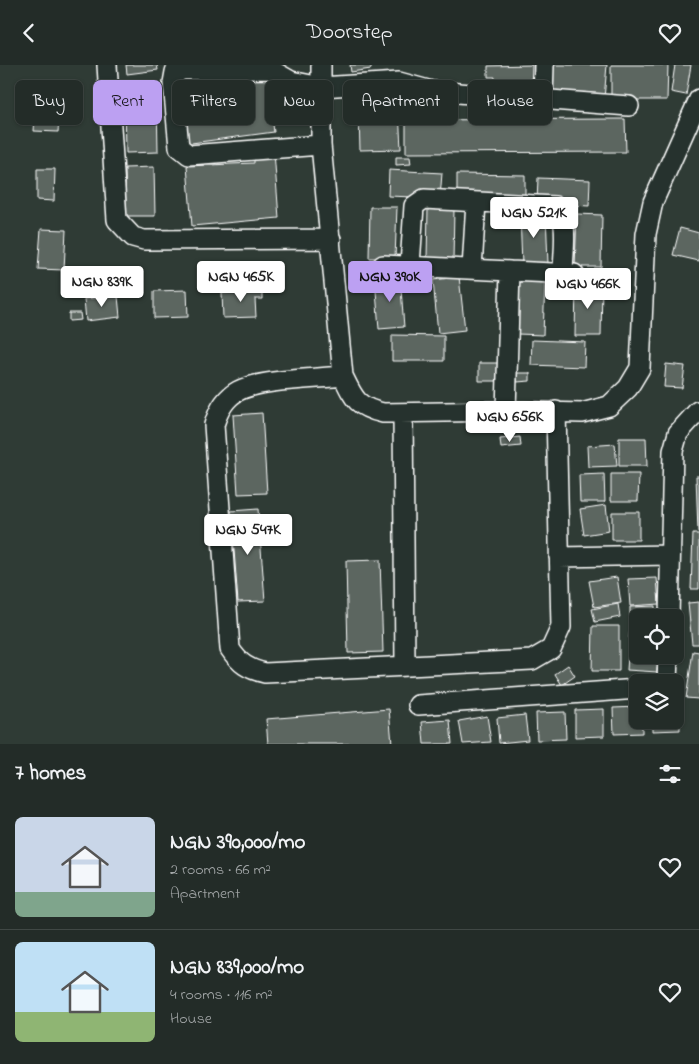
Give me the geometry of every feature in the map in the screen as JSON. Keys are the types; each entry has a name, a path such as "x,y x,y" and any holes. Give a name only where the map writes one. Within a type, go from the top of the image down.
{"street":[{"path":"107,65 117,220 133,237 144,241 331,239"},
{"path":"321,65 321,80"},
{"path":"544,65 544,80"},
{"path":"289,80 270,69 184,70 175,72 173,83 178,147 189,155 321,145"},
{"path":"333,85 400,74 432,91 468,94"},
{"path":"321,125 321,145 343,376 353,397 364,409 383,413 506,411 582,413 609,406 628,388 640,368 646,234 653,202 699,99"},
{"path":"552,100 629,106"},
{"path":"383,265 569,273 564,219 560,209 555,206 424,199 418,201 414,206 410,265"},
{"path":"472,269 476,202"},
{"path":"506,411 510,271"},
{"path":"343,376 255,385 238,391 227,400 218,412 214,425 230,649 239,663 251,670 266,673 532,660 551,649 561,627 556,411"},
{"path":"669,609 673,451 678,433 698,411"},
{"path":"403,414 406,665"},
{"path":"559,557 670,555"},
{"path":"418,705 629,690"}],"building":[{"path":"126,65 157,65 158,70 127,74"},
{"path":"350,65 371,65 371,69 351,72"},
{"path":"532,65 531,80 495,80 495,77 488,77 488,66"},
{"path":"552,65 607,65 604,99 552,93 552,80 550,80"},
{"path":"611,65 668,65 667,100 611,100"},
{"path":"675,65 691,65 686,95 671,92"},
{"path":"266,70 265,125 273,125 274,132 184,144 182,125 255,125 255,80 202,80"},
{"path":"552,119 625,119 626,152 406,153 406,125 458,125 458,120 468,120 468,125 552,125"},
{"path":"34,125 59,125 58,132 34,131"},
{"path":"125,125 158,125 158,152 126,153"},
{"path":"359,125 400,125 401,149 360,150"},
{"path":"274,152 279,218 192,226 187,166 254,163 254,154"},
{"path":"396,157 410,157 411,164 396,165"},
{"path":"154,167 155,216 126,216 125,168"},
{"path":"37,169 55,169 54,201 37,200"},
{"path":"389,170 442,173 440,198 388,196"},
{"path":"457,174 525,175 525,201 457,199"},
{"path":"538,178 590,180 589,206 537,203"},
{"path":"370,207 397,207 395,258 369,258"},
{"path":"428,209 454,209 453,260 427,259"},
{"path":"546,213 548,264 522,265 520,214"},
{"path":"577,214 602,215 601,267 575,267"},
{"path":"680,228 699,233 699,261 673,255"},
{"path":"41,229 66,230 64,270 38,269"},
{"path":"400,276 404,327 379,329 375,278"},
{"path":"459,277 465,330 438,333 433,280"},
{"path":"519,280 545,281 543,335 518,334"},
{"path":"576,284 602,285 601,336 575,336"},
{"path":"262,288 262,299 255,299 256,317 223,318 222,293 237,292 237,289"},
{"path":"187,290 188,317 154,318 154,291"},
{"path":"118,296 120,317 86,321 84,299"},
{"path":"69,313 80,313 81,320 69,321"},
{"path":"392,335 444,336 444,361 392,361"},
{"path":"532,340 585,342 584,367 531,365"},
{"path":"479,363 504,363 504,381 479,381"},
{"path":"666,364 685,366 682,388 664,387"},
{"path":"517,373 530,373 530,381 517,382"},
{"path":"262,413 267,493 238,494 233,415"},
{"path":"520,437 521,446 501,448 500,439"},
{"path":"619,438 646,438 647,466 619,466"},
{"path":"615,444 617,466 588,467 587,446"},
{"path":"604,474 605,502 580,502 579,475"},
{"path":"611,474 639,474 638,501 611,501"},
{"path":"696,476 699,476 699,532 698,532"},
{"path":"606,505 609,531 584,535 580,509"},
{"path":"258,509 265,601 238,602 231,511"},
{"path":"612,512 639,512 639,540 612,540"},
{"path":"693,534 699,534 699,589 691,589"},
{"path":"380,560 383,652 348,653 346,561"},
{"path":"617,577 621,603 594,607 589,581"},
{"path":"657,578 659,604 630,606 628,579"},
{"path":"699,602 699,644 692,644 688,603"},
{"path":"618,604 620,617 595,622 592,609"},
{"path":"655,606 655,609 630,609 630,607"},
{"path":"593,626 619,626 619,671 592,671"},
{"path":"629,642 629,664 657,664 657,672 627,670"},
{"path":"693,651 699,652 699,699 686,698"},
{"path":"568,665 575,676 562,685 555,674"},
{"path":"629,707 629,729 642,729 642,733 614,734 613,708"},
{"path":"389,709 392,744 268,744 266,719"},
{"path":"604,709 604,736 575,737 575,710"},
{"path":"565,712 566,739 537,740 536,713"},
{"path":"525,715 528,740 499,743 497,718"},
{"path":"487,716 491,742 463,744 459,721"},
{"path":"450,720 452,744 424,744 422,722"},
{"path":"652,729 680,729 680,730 652,731"}]}
